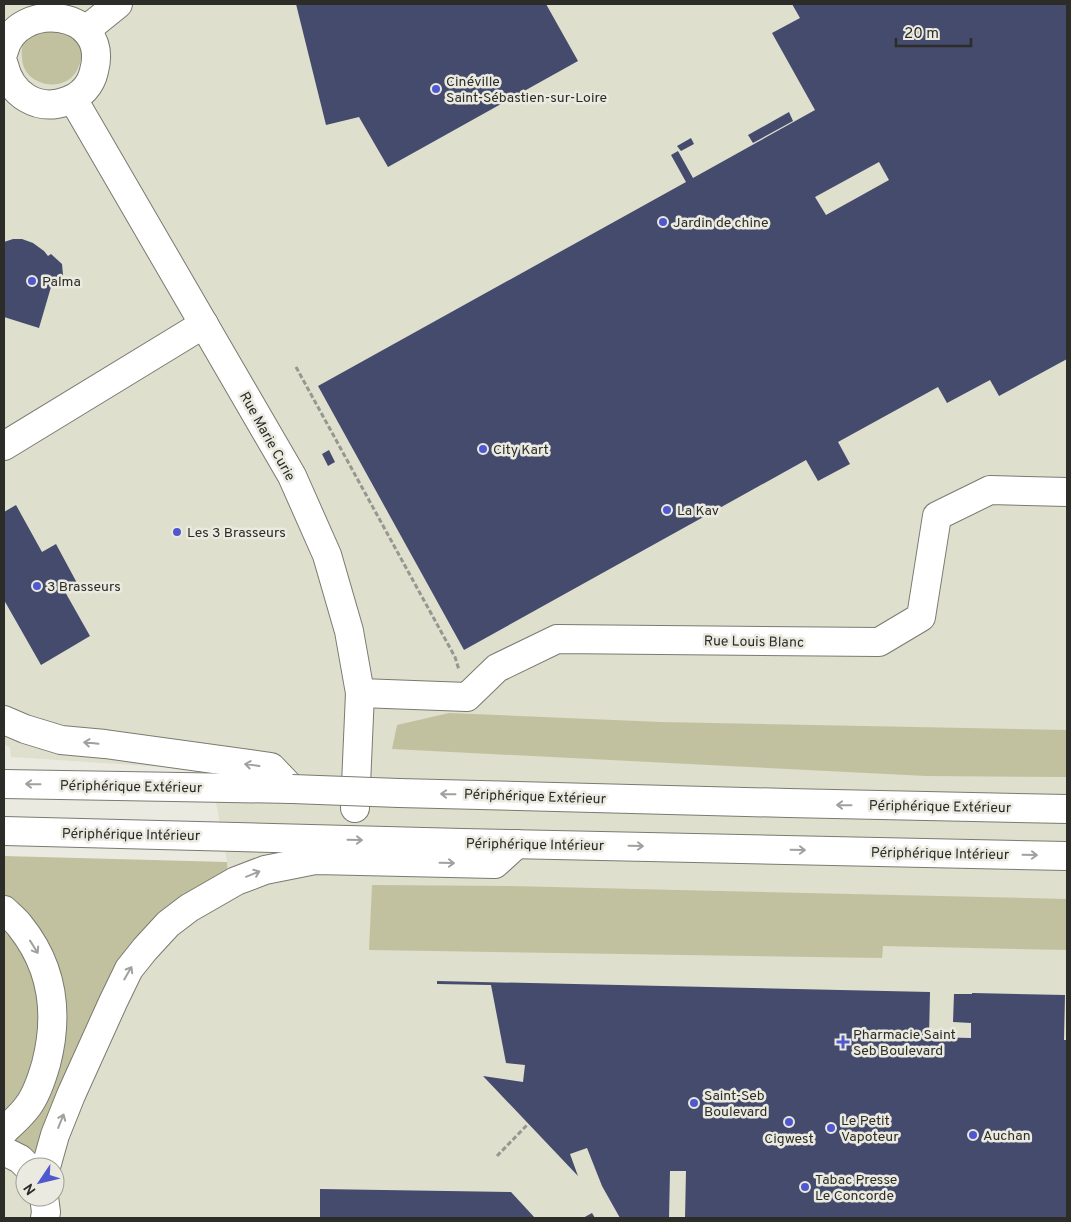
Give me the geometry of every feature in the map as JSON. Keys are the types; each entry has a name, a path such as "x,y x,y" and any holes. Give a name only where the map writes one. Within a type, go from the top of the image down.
{"main road":[{"path":"87,29 118,4"},
{"path":"4,51 10,34 17,24 22,11 58,12 68,15 87,29 93,38 96,49 96,65 88,86 73,99 60,104 43,104 31,100 20,94 7,82"},
{"name":"Rue Marie Curie","path":"73,99 292,476 327,555 349,631 360,693 355,808"},
{"path":"4,446 204,324"},
{"name":"Rue Louis Blanc","path":"467,697 497,668 557,639 879,642 920,617 938,516 990,490 1067,492"},
{"path":"360,693 467,697"},
{"path":"4,720 25,730 61,740 105,744 271,768 292,789"},
{"name":"Périphérique Extérieur","path":"4,784 292,789 797,804 1067,809"},
{"name":"Périphérique Intérieur","path":"4,831 313,850 399,851 517,844 1067,856"},
{"path":"49,1157 55,1135 112,1002 129,969 146,949 168,924 189,908 236,881 313,850"},
{"path":"4,910 20,925 37,951 46,970 53,1015 48,1055 37,1089 28,1106 4,1131"},
{"path":"4,1151 16,1157"}],"path":[{"path":"296,366 455,657 467,697"},
{"path":"497,1156 528,1124"}],"shaded area":[{"path":"4,4 1067,4 1067,1218 4,1218 4,1131 36,1157 15,1157 15,1207 65,1207 65,1157 60,1157 69,1129 140,971 191,915 229,891 227,862 210,770 11,757 10,748 4,744"}],"green space":[{"path":"45,25 76,38 81,49 78,68 72,77 65,82 46,84 37,81 29,75 24,67 22,48 26,39"},
{"path":"449,713 661,722 1067,730 1067,777 926,776 392,749 397,725"},
{"path":"4,856 227,862 229,891 191,915 140,971 53,1157 36,1157 4,1131"},
{"path":"372,885 510,886 1067,899 1067,950 883,946 882,958 369,950"}],"building":[{"name":"Cinéville Saint-Sébastien-sur-Loire","path":"296,4 546,4 578,61 388,167 359,117 326,125"},
{"path":"792,4 1067,4 1067,359 999,396 990,380 947,403 938,387 838,442 850,464 818,481 806,460 464,650 318,386 686,182 671,155 678,151 693,178 815,110 772,33 800,18","holes":["879,162 889,180 826,215 815,197"]},
{"path":"789,112 793,121 753,143 748,135"},
{"path":"691,138 694,144 681,151 677,146"},
{"name":"Palma","path":"22,239 33,243 48,256 51,254 62,264 63,275 56,288 51,287 39,328 4,317 4,242"},
{"path":"329,450 335,462 328,466 322,454"},
{"name":"3 Brasseurs","path":"16,505 42,552 56,544 77,583 64,590 90,636 41,665 4,600 4,512"},
{"name":"Saint-Seb Boulevard","path":"437,981 930,992 929,1037 971,1038 971,1023 953,1022 954,994 1065,995 1064,1040 1067,1040 1067,1218 685,1218 686,1171 670,1171 669,1218 620,1218 602,1186 587,1148 570,1154 578,1176 483,1076 523,1082 525,1065 506,1063 491,985 437,984"},
{"path":"320,1189 511,1192 535,1218 320,1218"},
{"path":"592,1213 595,1218 583,1218"}],"place":[{"name":"Cinéville Saint-Sébastien-sur-Loire","path":"436,89"},
{"name":"Jardin de chine","path":"663,222"},
{"name":"Palma","path":"32,281"},
{"name":"City Kart","path":"483,449"},
{"name":"La Kav","path":"667,510"},
{"name":"Les 3 Brasseurs","path":"177,532"},
{"name":"3 Brasseurs","path":"37,586"},
{"name":"Pharmacie Saint Seb Boulevard","path":"843,1042"},
{"name":"Saint-Seb Boulevard","path":"694,1103"},
{"name":"Cigwest","path":"789,1122"},
{"name":"Le Petit Vapoteur","path":"831,1128"},
{"name":"Auchan","path":"973,1135"},
{"name":"Tabac Presse Le Concorde","path":"805,1187"}]}
